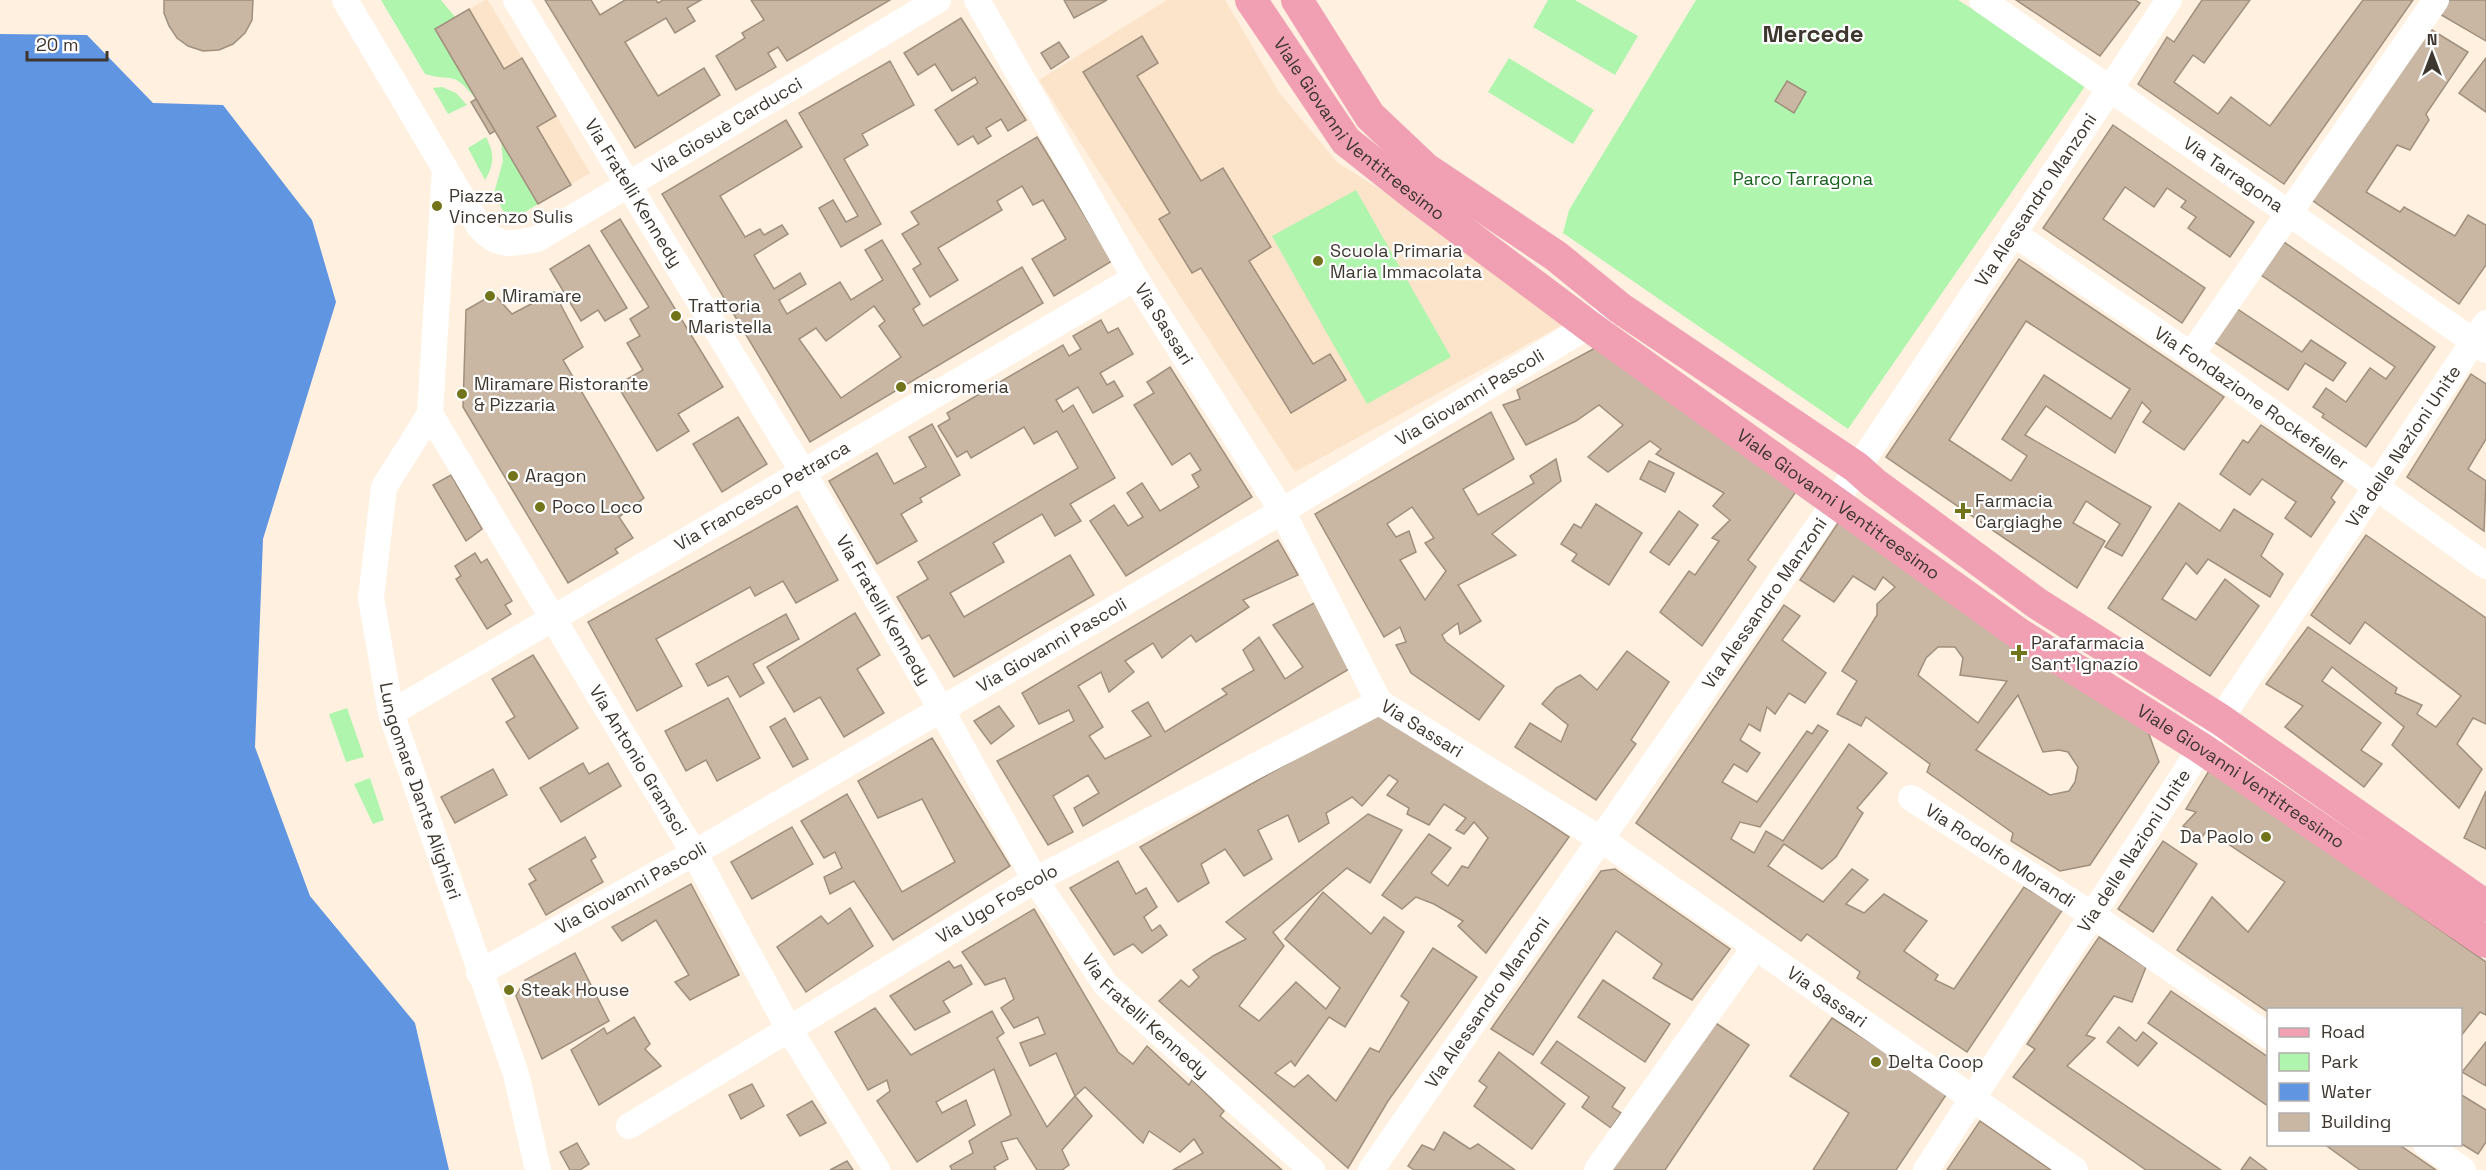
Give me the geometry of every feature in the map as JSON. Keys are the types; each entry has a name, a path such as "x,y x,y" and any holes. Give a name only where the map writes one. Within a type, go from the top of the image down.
{"main road":[{"name":"Viale Giovanni Ventitreesimo","path":"1251,0 1346,141 1589,326 2018,633 2201,748 2404,866 2486,906"},
{"name":"Viale Giovanni Ventitreesimo","path":"1297,0 1370,116 1425,168 1556,256 1620,308 1856,467 1874,483 2038,604 2221,720 2404,866 2486,942"},
{"path":"2018,633 2038,604"}],"street":[{"path":"345,0 445,168 430,414"},
{"name":"Via Fratelli Kennedy","path":"516,0 803,472 941,709 1035,880 1106,986 1312,1170"},
{"name":"Via Giosuè Carducci","path":"445,168 479,226 490,239 510,244 537,239 938,0"},
{"name":"Via Sassari","path":"976,0 1135,279 1282,511 1379,702 1602,840 2075,1170"},
{"name":"Via Tarragona","path":"1982,0 2288,211 2482,338"},
{"name":"Via Alessandro Manzoni","path":"1371,1170 1835,502 1856,467 2169,0"},
{"path":"2191,355 2288,211 2436,0"},
{"name":"Via Fondazione Rockefeller","path":"2013,233 2191,355 2486,566"},
{"name":"Via Francesco Petrarca","path":"391,713 1135,279"},
{"name":"Via Giovanni Pascoli","path":"479,973 694,853 1282,511 1620,308"},
{"name":"Via delle Nazioni Unite","path":"1926,1170 2201,748 2376,487 2482,338"},
{"name":"Via Antonio Gramsci","path":"430,414 694,853 790,1030 877,1170"},
{"name":"Lungomare Dante Alighieri","path":"430,414 384,487 371,598 391,713 479,973 516,1074 538,1170"},
{"name":"Via Ugo Foscolo","path":"629,1126 1035,880 1379,702"},
{"name":"Via Rodolfo Morandi","path":"1911,798 2091,914 2267,1035"},
{"path":"1597,1170 1755,947"},
{"path":"2429,1146 2463,1170"}],"shaded area":[{"path":"488,0 590,173 538,204 435,29"},
{"name":"Scuola Primaria Maria Immacolata","path":"1167,0 1225,0 1279,92 1338,163 1393,197 1564,324 1295,472 1039,80"}],"green space":[{"path":"381,0 441,0 455,17 476,99 457,80 425,74"},
{"path":"1548,0 1575,0 1638,36 1615,75 1533,27"},
{"name":"Parco Tarragona","path":"1696,0 1958,0 2088,82 1848,429 1563,233 1569,210"},
{"path":"1509,58 1594,110 1573,144 1488,92"},
{"path":"442,87 456,93 467,105 448,114 433,88"},
{"path":"486,137 492,158 485,180 468,148"},
{"path":"501,141 538,204 520,215 503,211 494,193 503,161"},
{"path":"1356,190 1451,357 1367,404 1272,236"},
{"path":"347,708 364,757 346,762 329,714"},
{"path":"370,778 384,820 373,824 354,784"}],"water":[{"path":"0,34 87,35 153,103 223,105 312,220 336,302 263,539 255,747 310,896 415,1023 449,1170 0,1170"}],"building":[{"path":"164,0 253,0 252,20 245,33 233,44 219,50 203,51 188,46 177,38 164,13"},
{"path":"545,0 591,0 600,15 625,0 656,0 658,3 663,0 701,0 687,8 695,21 675,33 666,18 625,42 658,96 704,68 720,95 635,148"},
{"path":"751,0 890,0 787,61 778,47 768,53 776,67 736,90 716,56 745,38 742,33 764,20"},
{"path":"1064,0 1107,0 1074,18"},
{"path":"2016,0 2135,0 2140,3 2100,56"},
{"path":"2202,0 2250,0 2204,63 2193,55 2174,82 2218,114 2231,97 2270,126 2363,0 2413,0 2284,184 2138,84 2167,37 2174,42"},
{"path":"2448,0 2486,0 2486,41 2438,13"},
{"path":"469,9 504,69 522,58 556,116 537,127 571,185 538,204 435,29"},
{"path":"961,18 1026,120 1008,131 1001,119 986,128 991,136 978,144 973,136 958,145 935,110 978,83 975,77 952,91 935,64 918,75 904,53"},
{"path":"2427,27 2468,52 2426,114 2429,120 2410,150 2397,145 2366,192 2400,212 2404,207 2455,236 2468,215 2486,225 2486,265 2459,304 2309,198"},
{"path":"1142,36 1158,63 1137,76 1201,181 1223,168 1271,247 1249,261 1313,364 1330,354 1346,380 1291,413 1201,268 1192,273 1159,219 1170,213 1083,72"},
{"path":"1059,42 1069,57 1051,69 1041,53"},
{"path":"2486,58 2486,112 2459,93"},
{"path":"890,61 914,105 862,134 868,145 844,159 881,224 841,247 819,208 833,200 846,222 858,216 799,113"},
{"path":"1787,81 1806,92 1794,113 1775,101"},
{"path":"476,99 495,131 490,134 471,102"},
{"path":"786,120 802,147 720,196 745,237 760,229 764,235 782,225 788,234 754,255 774,289 800,273 806,284 779,300 787,314 840,282 851,300 883,280 865,250 882,240 920,304 913,309 923,326 1022,267 1043,303 810,442 662,194","holes":["874,306 885,321 879,326 901,357 841,398 799,339 816,328 826,341"]},
{"path":"2113,125 2254,222 2230,257 2188,228 2196,217 2181,207 2186,201 2167,188 2154,207 2125,187 2103,219 2205,288 2182,323 2043,228"},
{"path":"1037,137 1112,261 1054,296 1032,259 1066,239 1043,200 1033,205 1022,186 997,201 1002,210 938,248 958,280 930,297 913,269 921,264 902,234 919,224 911,212"},
{"path":"620,219 723,387 678,414 689,431 657,451 617,385 643,370 627,343 640,336 630,319 649,307 601,231"},
{"path":"2284,242 2435,347 2366,447 2322,417 2324,414 2313,407 2326,388 2346,402 2370,368 2386,379 2395,367 2261,275"},
{"path":"589,245 627,308 605,321 598,310 581,321 550,269"},
{"path":"2019,259 2224,397 2184,450 2143,422 2151,411 2142,402 2115,453 2046,406 2025,435 2151,507 2122,556 2105,547 2120,524 2086,501 2073,523 2105,541 2077,588 1886,457","holes":["2026,321 2130,389 2111,419 2044,375 2002,439 2027,456 2011,481 1949,440"]},
{"path":"554,292 583,347 563,360 644,498 619,517 633,538 615,549 618,553 568,583 463,407 466,310 494,294 512,314"},
{"path":"2236,308 2302,352 2311,340 2346,363 2333,381 2305,363 2288,390 2214,342"},
{"path":"1101,320 1108,333 1118,328 1133,354 1100,373 1107,385 1114,381 1123,396 1093,413 1078,387 1056,400 1063,412 1073,405 1115,478 1070,504 1081,521 1055,536 1042,514 993,543 1004,562 950,593 964,617 1070,555 1094,595 954,677 929,635 922,639 897,597 928,579 918,562 1078,468 1057,431 1034,444 1024,427 971,458 967,451 957,457 938,426 950,419 947,413 1063,345 1069,356 1081,349 1073,336"},
{"path":"1599,346 1800,486 1748,560 1756,567 1702,646 1660,612 1689,571 1695,575 1719,541 1712,538 1730,520 1713,506 1724,493 1656,454 1661,449 1650,441 1608,472 1588,457 1623,425 1599,405 1576,421 1526,445 1503,405 1520,399 1517,390"},
{"path":"1170,367 1252,497 1126,576 1090,521 1114,505 1128,526 1143,517 1127,493 1142,483 1160,511 1199,487 1192,475 1201,470 1190,453 1172,465 1134,405 1154,393 1147,382"},
{"path":"2471,374 2486,384 2486,439 2468,469 2486,481 2484,531 2407,477"},
{"path":"1491,412 1514,459 1463,489 1478,515 1534,483 1530,476 1556,459 1561,481 1492,534 1516,555 1458,585 1481,621 1460,634 1458,623 1442,635 1446,642 1504,686 1479,720 1411,673 1396,645 1406,642 1400,627 1384,637 1315,514","holes":["1412,507 1434,538 1425,543 1446,571 1425,600 1400,560 1416,552 1409,531 1396,537 1387,524"]},
{"path":"738,417 767,464 722,492 693,444"},
{"path":"932,424 960,475 920,498 922,502 901,514 917,541 877,564 829,481 877,453 894,484 926,467 909,437"},
{"path":"2261,425 2343,481 2331,498 2335,502 2311,537 2285,518 2296,502 2262,479 2250,495 2220,474 2243,440 2248,443"},
{"path":"1649,461 1674,473 1665,492 1640,479"},
{"path":"451,475 482,529 466,541 433,485"},
{"path":"2179,503 2220,531 2234,509 2273,534 2261,556 2283,574 2270,597 2208,559 2197,574 2186,563 2162,599 2196,620 2225,579 2259,606 2210,676 2108,608"},
{"path":"1596,504 1642,533 1609,585 1572,561 1577,554 1561,544 1574,524 1581,528"},
{"path":"797,506 838,580 796,603 783,581 755,596 750,587 656,639 682,686 637,711 588,622"},
{"path":"1679,511 1698,525 1669,565 1650,552"},
{"path":"1844,514 2146,726 2159,762 2090,865 2060,871 2011,841 2013,833 1927,772 1930,764 1866,717 1861,726 1837,714 1857,681 1842,671 1877,615 1877,604 1895,587 1883,577 1875,590 1853,576 1834,602 1800,580","holes":["1938,647 1955,647 1963,658 1960,675 2007,681 1978,723 1918,675 1926,658","2018,695 2043,752 2059,750 2068,752 2078,767 2075,782 2069,791 2050,795 1976,750"]},
{"path":"2366,535 2486,618 2486,724 2473,718 2457,744 2482,769 2459,808 2392,745 2404,727 2332,667 2322,681 2381,723 2361,750 2382,764 2364,787 2285,727 2303,706 2266,684 2308,627 2397,688 2395,693 2422,705 2417,714 2436,727 2461,696 2365,622 2350,644 2311,615"},
{"path":"1278,540 1298,575 1243,600 1249,607 1196,642 1191,635 1162,658 1153,643 1125,661 1134,672 1109,692 1101,672 1078,686 1103,727 1089,736 1105,759 1151,736 1132,711 1148,702 1165,732 1227,694 1222,689 1254,670 1243,650 1259,637 1285,679 1303,667 1273,625 1316,602 1356,665 1083,826 1074,808 1099,793 1088,775 1053,796 1073,832 1048,845 997,761 1074,721 1069,710 1039,724 1022,693"},
{"path":"475,553 481,563 487,559 512,601 505,605 511,614 487,629 456,579 461,576 455,566"},
{"path":"1784,605 1800,616 1782,640 1826,673 1805,703 1789,693 1775,714 1767,707 1760,731 1749,724 1740,740 1760,753 1747,772 1734,764 1722,782 1757,802 1807,731 1812,734 1818,725 1828,731 1760,827 1740,822 1731,839 1754,853 1766,831 1783,841 1849,744 1887,773 1857,808 1863,813 1836,857 1822,869 1784,844 1768,866 1823,902 1852,869 1868,880 1846,904 1864,913 1884,894 1927,921 1904,951 1938,975 1935,980 1954,989 2024,887 2063,909 1967,1052 1857,978 1860,972 1807,934 1801,941 1636,823"},
{"path":"855,613 880,655 857,669 884,713 844,737 820,697 794,712 767,667"},
{"path":"786,614 799,639 753,664 764,683 740,697 728,676 708,686 696,664"},
{"path":"1627,651 1669,682 1631,740 1636,744 1596,800 1515,747 1530,723 1561,742 1568,725 1542,704 1556,688 1580,675 1597,690"},
{"path":"533,655 578,728 529,759 506,722 515,717 492,679"},
{"path":"728,698 760,758 717,781 706,760 686,771 665,731"},
{"path":"999,706 1014,726 991,744 974,721"},
{"path":"1380,711 1569,837 1486,953 1458,926 1463,921 1434,904 1416,897 1402,909 1382,895 1429,834 1451,848 1431,873 1448,886 1462,866 1468,868 1488,838 1474,822 1464,834 1456,830 1466,818 1444,804 1429,825 1407,814 1409,808 1387,795 1398,781 1389,775 1362,806 1352,797 1326,813 1329,823 1299,842 1288,815 1258,830 1272,859 1244,876 1225,849 1201,864 1209,883 1178,902 1140,847"},
{"path":"785,718 808,759 793,767 770,727"},
{"path":"932,738 1010,866 893,940 854,881 830,894 824,877 842,868 835,852 824,858 801,821 847,794 902,892 955,862 922,799 878,818 858,781"},
{"path":"583,763 589,774 608,763 621,786 561,822 540,788"},
{"path":"493,769 507,795 455,823 441,797"},
{"path":"2210,769 2486,962 2486,1015 2480,1012 2462,1034 2462,1008 2267,1008 2267,1011 2177,950 2212,897 2248,932 2285,882 2207,830 2202,837 2183,826 2196,812 2186,809"},
{"path":"2486,791 2486,849 2464,838"},
{"path":"1368,814 1402,830 1370,883 1347,868 1273,932 1284,946 1239,1006 1259,1021 1296,982 1326,1009 1340,988 1285,939 1323,892 1371,934 1384,917 1404,932 1345,1027 1329,1017 1295,1066 1291,1061 1275,1073 1294,1087 1308,1075 1336,1101 1370,1048 1379,1052 1409,1002 1401,996 1433,948 1477,977 1388,1101 1348,1168 1159,1001 1181,980 1189,987 1199,977 1193,970 1213,956 1246,939 1226,922"},
{"path":"792,827 813,864 752,899 731,862"},
{"path":"585,837 596,857 591,860 603,882 546,915 529,884 536,880 529,869"},
{"path":"2163,841 2197,864 2153,932 2118,909"},
{"path":"1118,861 1136,894 1146,888 1157,907 1144,917 1152,931 1160,925 1167,935 1142,953 1133,944 1114,955 1070,888"},
{"path":"1615,869 1730,949 1692,1000 1653,978 1662,964 1616,931 1533,1055 1491,1029 1601,871"},
{"path":"691,884 739,975 690,1000 675,982 689,975 656,920 622,941 612,927"},
{"path":"850,908 873,946 806,992 777,947 821,916 828,924"},
{"path":"1034,909 1118,1052 1133,1064 1147,1046 1189,1085 1192,1080 1224,1111 1220,1116 1282,1170 1173,1170 1203,1153 1194,1139 1180,1152 1149,1131 1143,1143 1085,1087 1075,1096 1056,1053 1030,1066 1020,1043 1045,1034 1038,1017 1014,1028 1001,1008 1014,999 1005,978 985,985 962,952"},
{"path":"2099,937 2146,967 2132,1002 2114,996 2086,1035 2095,1038 2067,1066 2221,1170 2146,1170 2013,1077 2035,1049 2027,1044"},
{"path":"575,953 609,1021 542,1059 516,996 525,980"},
{"path":"949,961 954,968 961,965 972,984 943,1001 950,1012 915,1030 890,996"},
{"path":"1603,980 1670,1024 1645,1062 1578,1017"},
{"path":"2171,991 2267,1056 2267,1105 2148,1023"},
{"path":"875,1008 911,1055 992,1011 1004,1033 997,1038 1047,1127 1075,1096 1092,1116 1062,1150 1069,1165 1062,1170 1037,1170 1017,1138 1001,1142 1008,1159 994,1167 996,1170 952,1170 950,1166 973,1153 969,1141 1011,1115 994,1069 936,1102 942,1113 966,1100 975,1125 917,1162 877,1101 890,1091 887,1080 868,1090 835,1032"},
{"path":"634,1017 650,1044 645,1049 661,1066 599,1105 571,1050 604,1028 607,1034"},
{"path":"1832,1018 1948,1092 1896,1170 1813,1170 1849,1113 1790,1076"},
{"path":"1711,1020 1749,1045 1665,1170 1606,1170"},
{"path":"2119,1027 2136,1041 2143,1032 2157,1043 2138,1066 2107,1042"},
{"path":"1557,1041 1625,1088 1612,1107 1621,1113 1611,1128 1582,1107 1589,1097 1541,1063"},
{"path":"2486,1042 2486,1086 2462,1072"},
{"path":"1499,1052 1565,1104 1532,1149 1474,1106 1487,1087 1479,1081"},
{"path":"752,1084 764,1106 741,1119 729,1095"},
{"path":"2462,1095 2486,1110 2486,1142 2478,1154 2462,1144"},
{"path":"812,1101 826,1123 800,1136 787,1115"},
{"path":"1980,1121 2051,1170 1947,1170"},
{"path":"1444,1132 1470,1149 1478,1144 1515,1170 1414,1170 1408,1166 1422,1145 1434,1150"},
{"path":"577,1143 589,1164 580,1170 570,1170 560,1152"},
{"path":"2327,1146 2401,1146 2436,1170 2360,1170"},
{"path":"2250,1157 2267,1170 2241,1170"},
{"path":"847,1161 853,1170 830,1170"}],"place":[{"name":"Piazza Vincenzo Sulis","path":"437,206"},
{"name":"Scuola Primaria Maria Immacolata","path":"1318,261"},
{"name":"Miramare","path":"490,296"},
{"name":"Trattoria Maristella","path":"676,316"},
{"name":"micromeria","path":"901,387"},
{"name":"Miramare Ristorante & Pizzaria","path":"462,394"},
{"name":"Aragon","path":"513,476"},
{"name":"Poco Loco","path":"540,507"},
{"name":"Farmacia Cargiaghe","path":"1963,511"},
{"name":"Parafarmacia Sant'Ignazío","path":"2019,653"},
{"name":"Da Paolo","path":"2266,837"},
{"name":"Steak House","path":"509,990"},
{"name":"Delta Coop","path":"1876,1062"}],"district":[{"name":"Mercede","path":"1813,34"}]}
